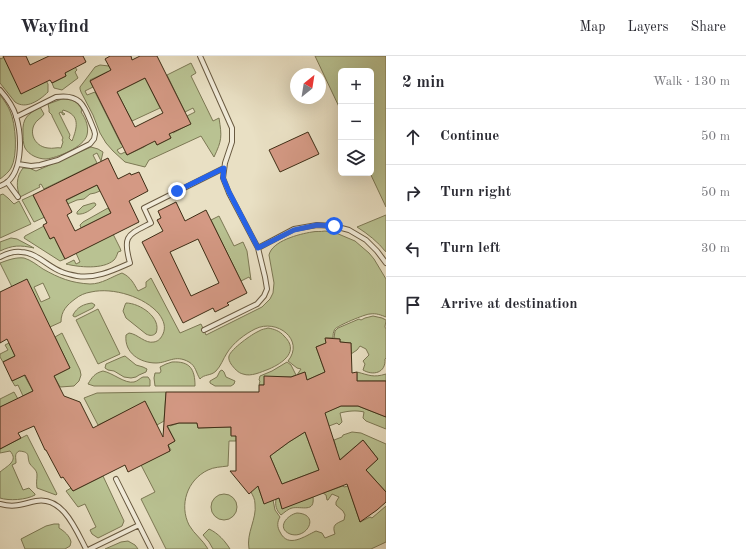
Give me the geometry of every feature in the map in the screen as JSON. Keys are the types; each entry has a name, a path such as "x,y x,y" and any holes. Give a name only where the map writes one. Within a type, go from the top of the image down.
{"lane":[{"path":"200,56 232,128 232,142 225,163 223,178 258,248 267,289 264,296 257,304 204,330"},
{"path":"0,90 8,98 13,108 19,133 20,148 18,164 14,173 7,182 0,186"},
{"path":"16,117 56,97 71,97 82,103 95,134 94,139 90,144 58,160 31,166 18,164"},
{"path":"0,257 21,252 31,254 61,272 78,276 97,276 116,270 130,263 126,251 126,244 129,236 135,231 151,223 144,208 224,168"},
{"path":"7,182 18,197"},
{"path":"258,248 294,230 317,225 334,226 348,230 366,240 386,263"},
{"path":"116,480 150,549"},
{"path":"0,504 19,506 42,500 59,507 66,513 86,549"},
{"path":"90,549 139,525"}],"green space":[{"path":"315,56 386,56 386,207 371,176 374,176 374,68 338,68 338,105 326,79 326,68 321,68"},
{"path":"4,57 45,79 48,84 48,92 33,103 24,105 15,102 0,83 0,58 1,59"},
{"path":"191,63 196,73 191,76 213,121 219,118 221,138 214,157 201,136 149,160 145,167 125,162 106,143 100,133 80,87 95,67 100,65 109,66 112,72 107,72 90,80 93,87 85,91 87,95 95,92 121,144 123,143 124,146 117,150 121,154 125,152 127,155 144,147 154,139 157,145 171,138 168,132 171,130 173,133 190,124 187,116 195,112 193,108 185,112 167,75"},
{"path":"75,67 77,70 75,72 78,78 62,90 54,88 52,83 66,76 63,70"},
{"path":"145,78 160,108 132,121 117,92"},
{"path":"0,95 8,107 14,124 15,156 11,168 0,179"},
{"path":"62,99 68,99 76,103 82,110 81,112 87,123 88,132 85,139 76,148 57,157 43,159 31,155 25,148 23,128 27,117 40,107 44,114 34,125 33,137 40,146 61,148 63,138 52,115 49,112 48,104","holes":["63,110 73,115 76,122 72,141 69,138 70,135 59,113 61,112 63,115 65,114 62,112"]},
{"path":"91,147 103,152 101,161 97,153 93,155 97,163 44,189 41,184 39,185 40,187 20,197 17,182 23,168 29,168 36,171"},
{"path":"97,185 100,191 90,194 84,199 77,200 63,206 61,203"},
{"path":"3,194 14,204 19,201 31,224 0,238 0,195"},
{"path":"33,195 42,212 47,216 34,222 22,200"},
{"path":"93,203 96,205 90,210 82,214 77,214 83,206"},
{"path":"108,208 111,213 81,228 80,225 83,222"},
{"path":"386,215 386,252 373,238 357,227"},
{"path":"219,216 234,246 243,242 247,251 251,280 249,277 241,281 211,220"},
{"path":"44,226 50,239 56,236 56,241 65,259 60,261 24,238 25,236"},
{"path":"325,231 336,233 355,241 374,259 386,279 386,317 376,314 367,315 351,320 337,327 334,331 333,338 326,338 326,343 316,347 325,372 307,380 305,372 297,375 301,369 297,368 288,361 292,353 293,346 291,339 286,333 272,326 263,326 243,336 230,349 216,371 212,374 203,376 200,379 193,366 184,360 176,359 160,363 150,363 139,359 130,352 126,341 126,335 129,333 148,342 156,342 163,334 163,322 159,314 146,303 137,298 118,292 100,291 89,292 81,295 67,306 62,315 61,322 50,327 12,287 0,263 15,258 24,258 60,277 71,281 90,284 102,282 122,273 134,283 138,291 146,287 146,282 151,278 180,333 201,324 206,335 262,307 270,299 273,293 274,283 269,255 275,246 293,236","holes":["43,283 50,298 41,302 34,287"]},
{"path":"113,234 121,251 118,252 115,259 109,263 90,267 66,264 74,260 76,264 80,262 76,253"},
{"path":"11,238 17,239 34,248 17,246 0,251 0,242"},
{"path":"92,303 95,305 93,308 75,317 73,316 79,308"},
{"path":"126,303 143,309 153,317 157,327 154,335 146,334 126,318 123,311"},
{"path":"98,309 120,354 98,364 76,320"},
{"path":"373,316 386,320 386,358 385,364 381,370 371,373 363,370 365,364 363,361 369,355 366,349 360,346 351,354 351,343 340,342 340,339 334,338 335,331 338,328 359,319 361,320"},
{"path":"268,328 279,332 289,341 290,351 288,356 280,363 259,373 246,375 239,373 231,364 229,357 231,353 252,335"},
{"path":"62,333 80,370 81,375 79,381 74,386 60,387 54,376 70,368 55,337"},
{"path":"9,343 15,356 3,362 0,354 8,350 5,345"},
{"path":"125,356 136,365 147,369 146,372 131,378 124,377 105,368 106,364"},
{"path":"172,362 183,363 190,367 194,375 195,386 155,386 155,373 160,373 160,367"},
{"path":"287,362 291,365 296,375 291,377 265,377 264,385 259,385 260,376"},
{"path":"222,370 226,377 235,381 234,384 231,386 215,386 210,383 210,381 217,377"},
{"path":"103,371 130,382 135,382 143,377 148,377 150,380 150,386 94,386 88,384 94,376"},
{"path":"357,372 374,376 386,374 386,381 357,381"},
{"path":"24,375 33,391 23,396 18,385 15,386 12,381"},
{"path":"14,392 18,399 0,407 0,399"},
{"path":"166,392 164,421 157,425 145,402 98,425 84,398 97,393"},
{"path":"341,406 358,406 386,417 386,429 366,421 363,418 364,412 358,411 340,413 342,422 339,425 337,423 329,426 321,414"},
{"path":"179,423 197,423 198,428 231,427 231,435 236,436 236,441 229,441 228,466 213,468 201,474 190,487 185,501 186,517 189,525 208,549 166,549 141,499 155,492 141,465 171,450 168,445 175,441 167,425 169,424 170,426"},
{"path":"305,432 319,470 282,484 270,456"},
{"path":"352,432 361,433 386,444 386,492 366,470 378,459 363,440 337,462 332,449 336,448 334,440"},
{"path":"27,435 57,494 56,495 37,488 37,475 35,469 30,464 26,452 19,451 16,455 16,463 12,465 23,490 29,488 35,495 18,500 0,498 0,472 11,463 13,458 10,451 0,453 0,449"},
{"path":"103,476 124,521 122,526 98,538 92,534 90,530 96,527 85,504 78,507 66,491 71,488 73,491"},
{"path":"255,479 264,503 273,500 275,510 280,517 278,528 283,537 287,540 297,540 316,531 322,533 325,538 335,534 334,527 336,524 344,520 345,515 336,505 339,497 332,494 327,500 326,495 323,493 343,486 348,486 360,522 370,517 372,518 386,506 386,542 371,549 249,549 248,543 255,510 255,501 251,492"},
{"path":"224,494 233,498 237,507 233,516 224,520 215,516 211,507 215,498"},
{"path":"313,497 312,505 307,508 292,508 281,515 276,507 276,499 279,498 282,508"},
{"path":"297,513 304,514 308,518 310,522 309,526 302,533 296,535 290,534 284,528 284,522 290,516"},
{"path":"59,524 59,528 68,536 71,542 70,546 65,549 25,549 21,539 46,526"},
{"path":"209,529 221,538 230,549 213,549 203,535"},
{"path":"128,541 135,545 138,549 105,549 121,542"}],"building":[{"path":"3,56 26,56 30,65 49,56 83,56 86,62 65,73 66,76 52,83 50,80 21,94"},
{"path":"110,56 131,56 132,60 140,56 157,56 191,124 169,134 171,138 157,145 155,141 127,155 90,81 111,70 105,59","holes":["145,78 163,113 135,127 117,92"]},
{"path":"308,132 319,154 280,172 269,150"},
{"path":"108,158 118,179 130,173 131,175 139,172 148,191 129,201 139,222 65,259 54,237 50,239 43,225 47,223 33,195","holes":["97,185 111,213 75,231 67,215 72,212 66,200"]},
{"path":"176,202 185,221 206,210 247,293 227,303 229,305 215,312 213,308 183,323 142,242 163,231 157,220 161,218 158,211","holes":["198,239 219,283 191,296 170,252"]},
{"path":"27,279 70,368 54,376 64,396 80,402 93,428 145,401 163,437 166,392 259,392 259,385 264,385 264,376 291,377 305,372 307,380 325,372 316,347 326,343 325,338 340,339 340,342 351,343 352,373 357,372 357,381 386,381 386,417 358,406 341,406 325,413 340,460 363,440 378,459 366,470 386,492 386,502 360,522 347,484 282,509 279,498 264,504 258,486 249,494 230,471 236,471 236,436 231,436 231,427 198,428 197,423 179,423 167,426 175,441 168,445 170,451 128,472 125,465 73,491 63,477 61,478 45,450 34,426 18,433 21,438 0,449 0,407 33,391 25,375 12,381 3,362 15,356 7,339 0,343 0,292","holes":["305,432 319,470 282,484 270,456"]}],"route":[{"path":"177,191 224,168 223,178 258,248 294,230 317,225 334,226"}]}
